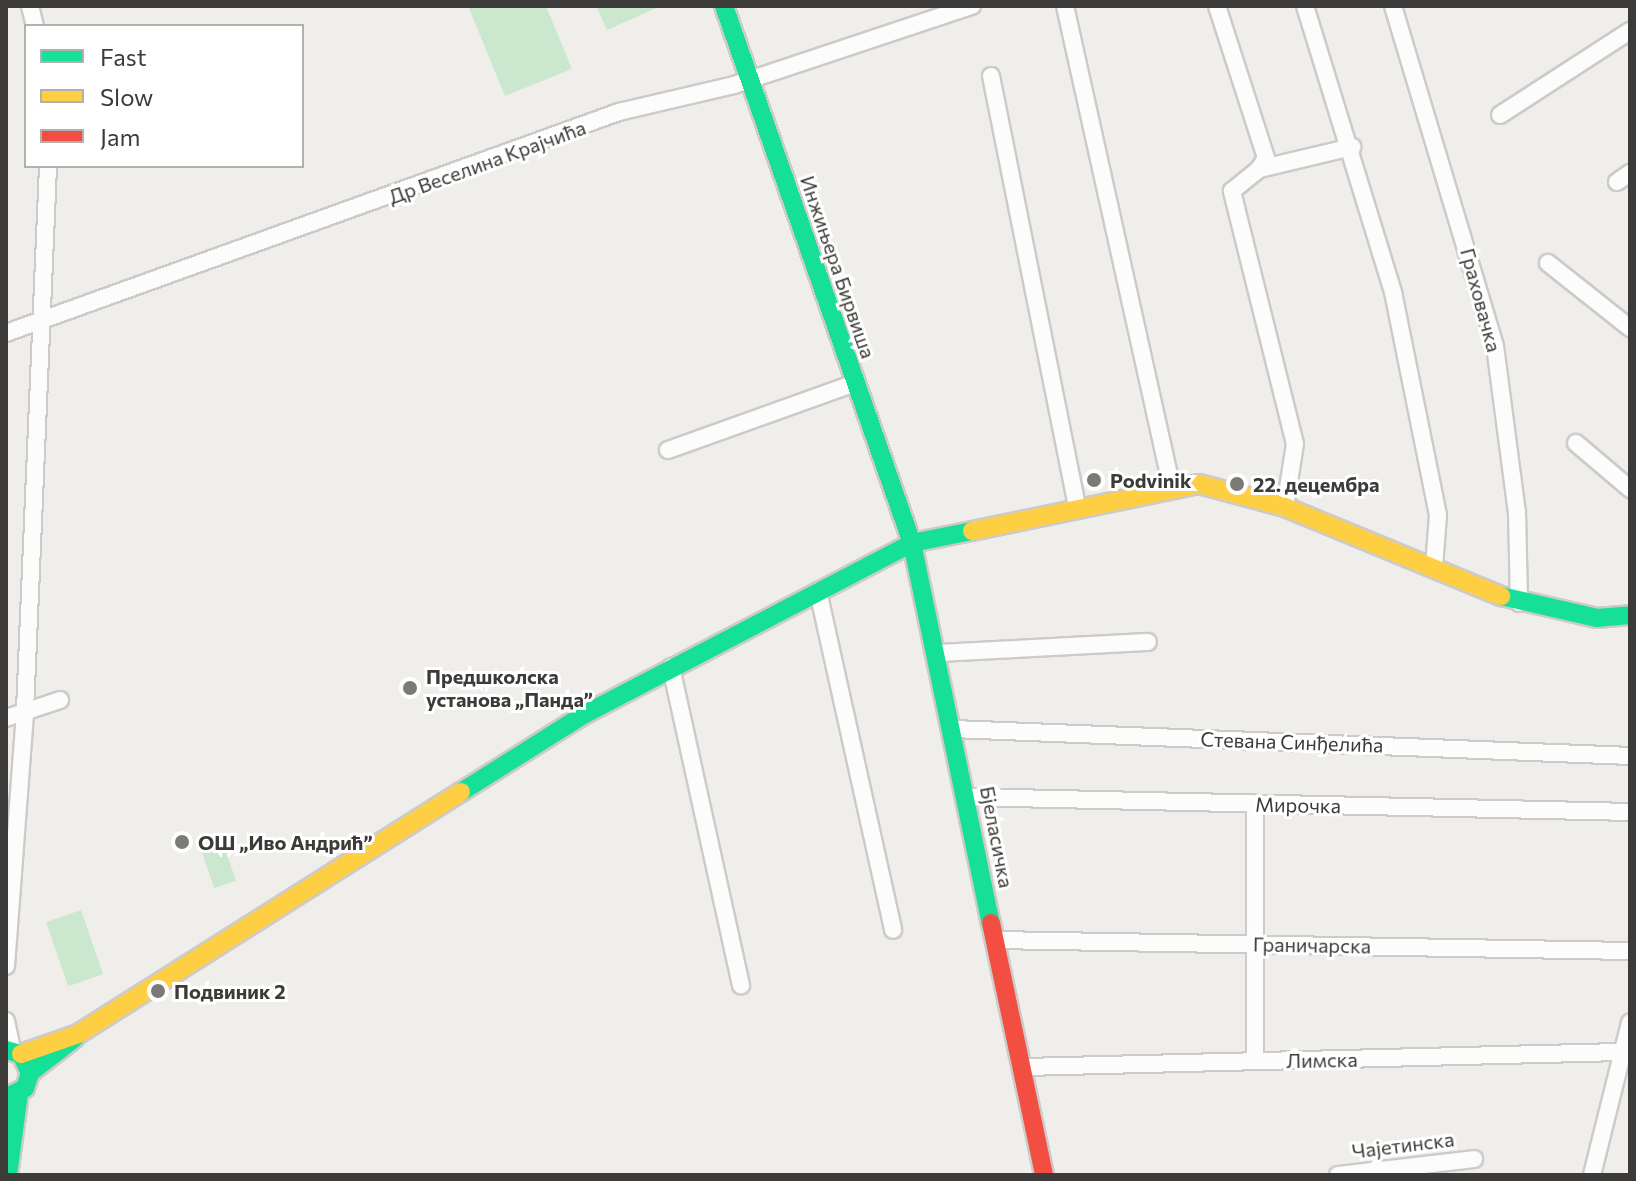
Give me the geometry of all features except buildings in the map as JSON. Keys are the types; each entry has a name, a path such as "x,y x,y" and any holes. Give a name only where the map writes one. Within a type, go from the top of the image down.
{"street":[{"name":"Инжињера Бирвиша","path":"724,6 912,543"},
{"name":"Др Веселина Крајчића","path":"6,333 619,112 749,79 972,6"},
{"path":"1065,6 1171,485"},
{"path":"1217,6 1266,158 1259,169 1232,191 1295,444 1285,507"},
{"path":"1305,6 1352,147 1420,413 1438,515 1434,567"},
{"name":"Граховачка","path":"1393,6 1495,346 1517,512 1519,603"},
{"path":"1500,115 1630,31"},
{"path":"991,76 1077,506"},
{"path":"1259,169 1352,147"},
{"path":"6,966 25,711 39,320 48,168"},
{"path":"1548,263 1630,328"},
{"path":"668,450 855,383"},
{"path":"1576,443 1630,489"},
{"path":"8,1175 7,1142 13,1095 30,1073 78,1034 585,714 912,543 1171,485 1227,489 1285,507 1519,603 1597,618 1630,615"},
{"name":"Бјеласичка","path":"912,543 938,653 1044,1175"},
{"path":"818,591 893,930"},
{"path":"938,653 1148,642"},
{"path":"671,667 741,985"},
{"path":"6,718 60,700"},
{"name":"Стевана Синђелића","path":"953,729 1630,756"},
{"name":"Мирочка","path":"966,797 1630,812"},
{"path":"1255,804 1255,1061"},
{"name":"Граничарска","path":"994,940 1630,951"},
{"path":"6,1021 13,1052 30,1073"},
{"path":"1592,1175 1620,1052 1630,1023"},
{"path":"13,1052 78,1034"},
{"name":"Лимска","path":"1024,1067 1620,1052"},
{"name":"Чајетинска","path":"1338,1175 1474,1159"}],"green space":[{"path":"468,6 546,6 572,69 505,96"},
{"path":"596,6 661,6 607,30"},
{"path":"222,840 236,881 214,888 200,847"},
{"path":"81,910 103,974 68,986 46,922"}],"traffic: fast":[{"path":"724,6 912,543 991,923"},
{"path":"461,792 585,714 912,543 972,531"},
{"path":"1501,596 1597,618 1630,615"},
{"path":"30,1073 75,1038"},
{"path":"6,1050 21,1054 30,1073 25,1088 7,1097"},
{"path":"8,1175 19,1093"}],"traffic: slow":[{"path":"972,531 1199,484 1285,507 1501,596"},
{"path":"21,1054 78,1034 461,792"}],"traffic: jam":[{"path":"991,923 1044,1175"}],"place":[{"name":"Podvinik","path":"1094,480"},
{"name":"22. децембра","path":"1237,484"},
{"name":"Предшколска установа „Панда”","path":"410,688"},
{"name":"ОШ „Иво Андрић”","path":"182,842"},
{"name":"Подвиник 2","path":"158,991"}]}
